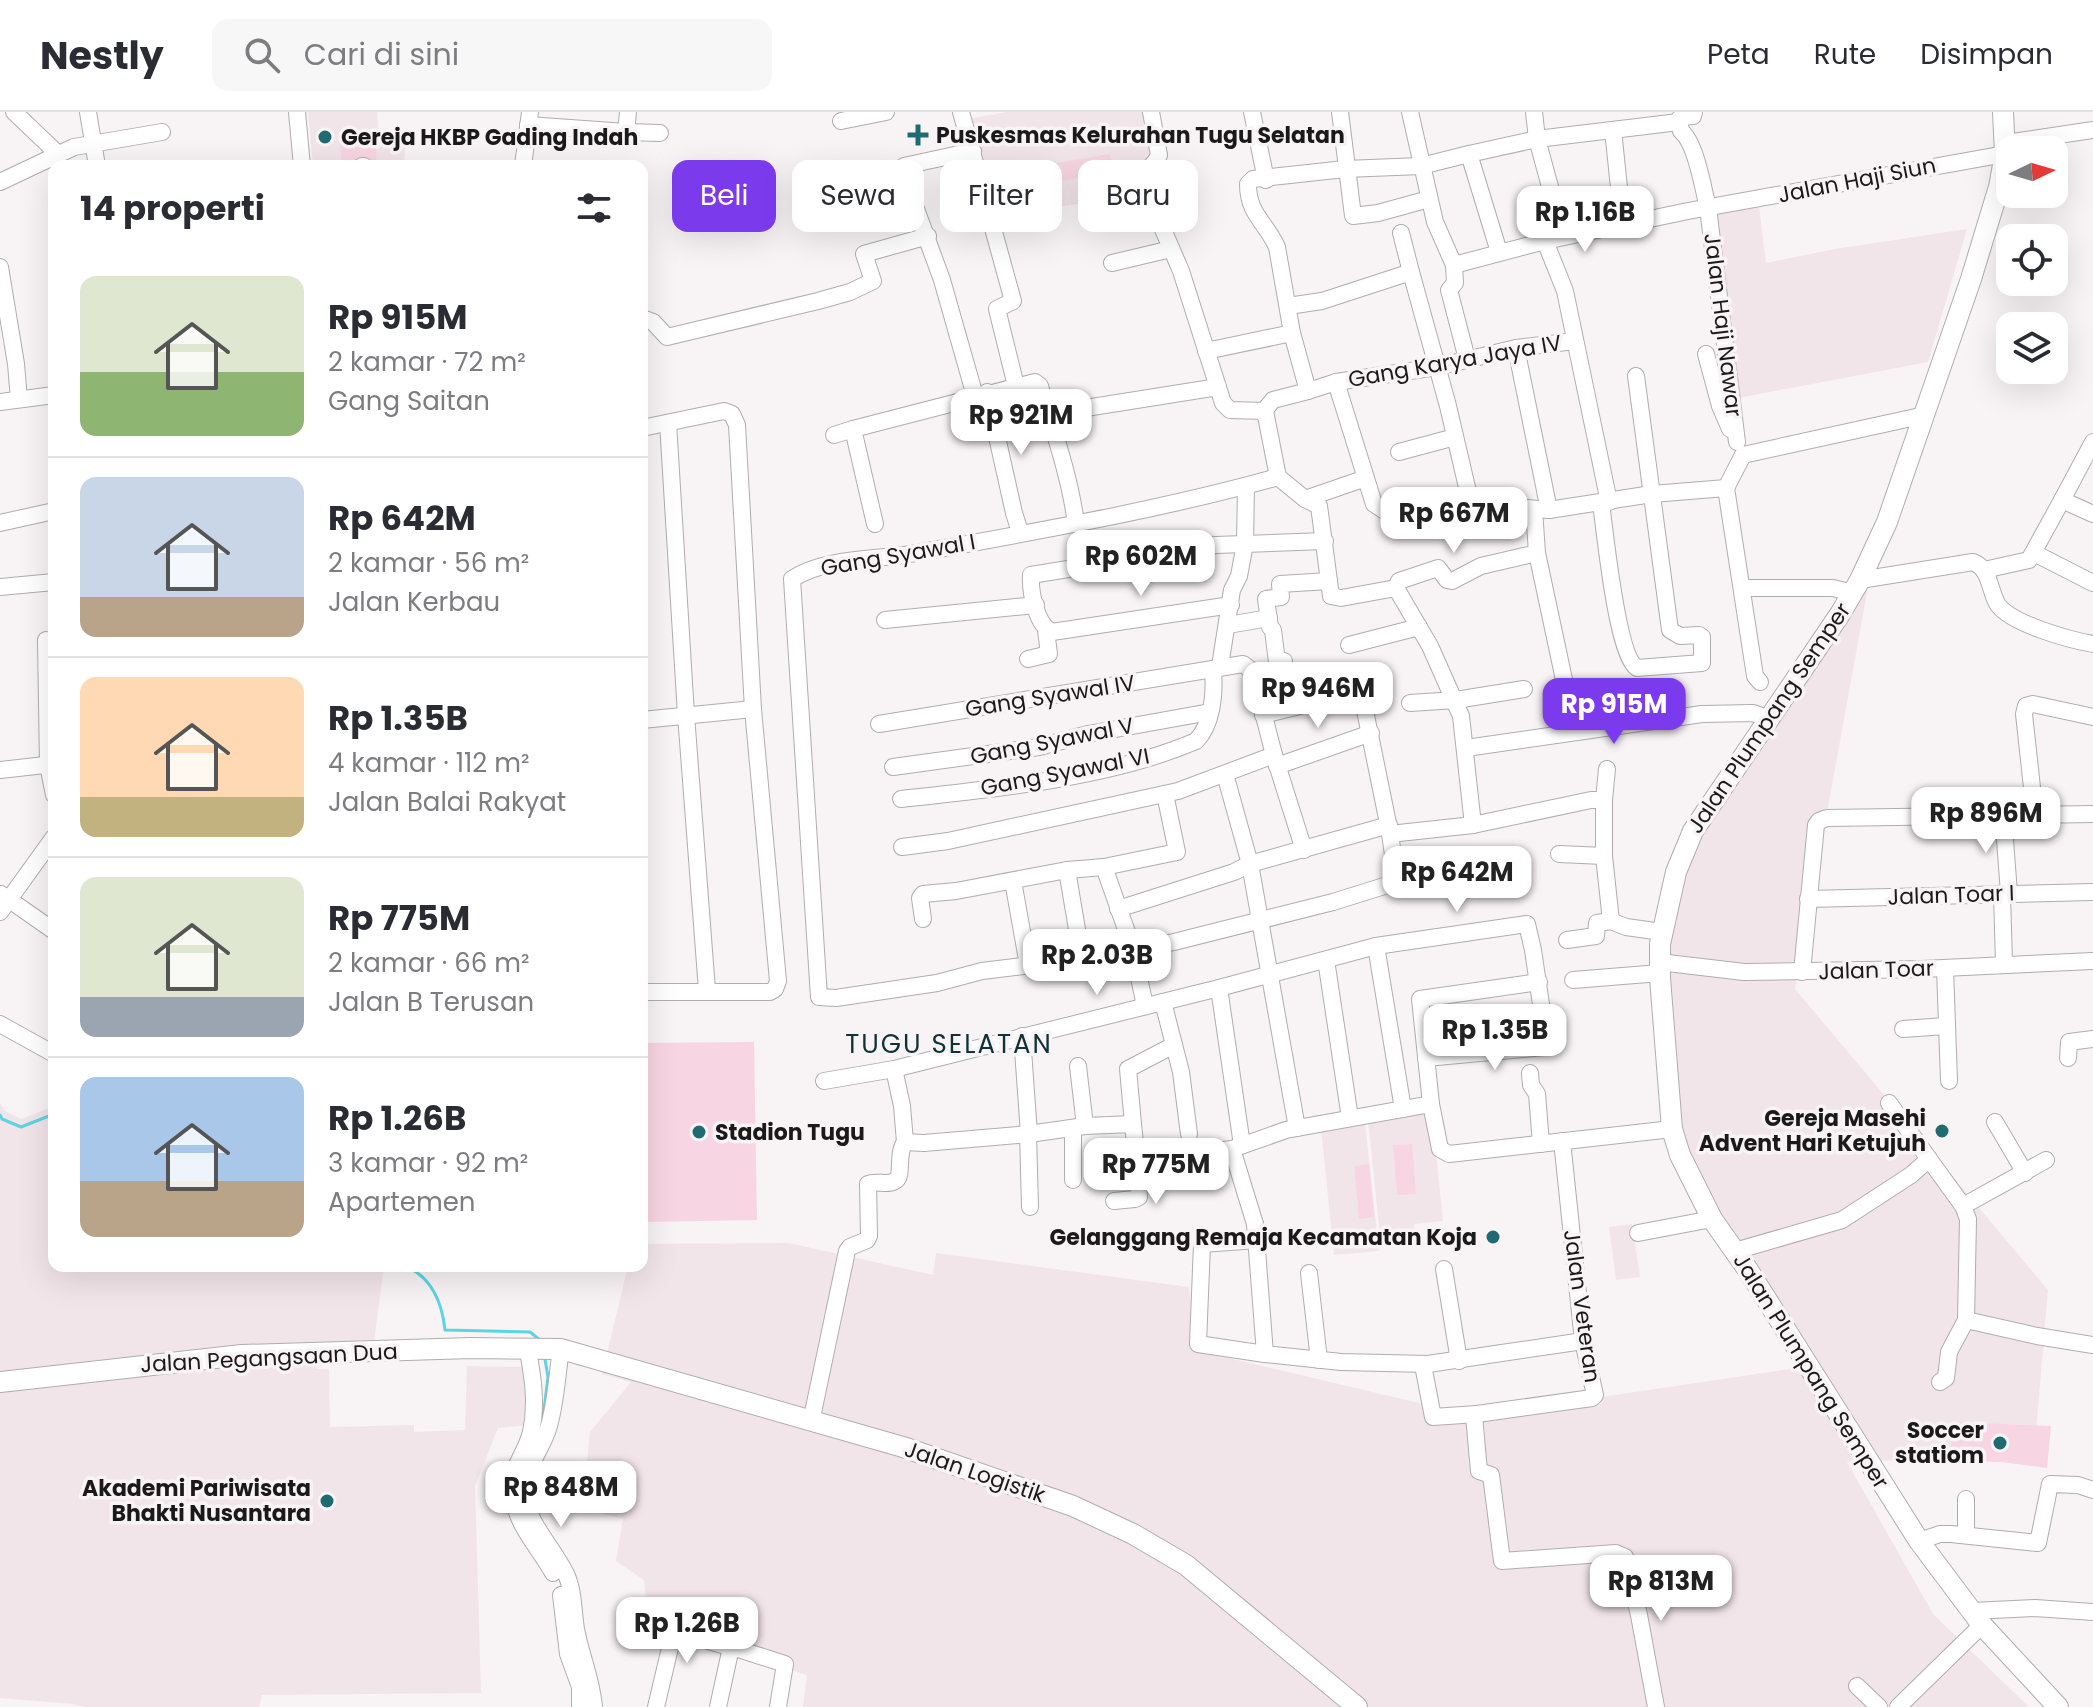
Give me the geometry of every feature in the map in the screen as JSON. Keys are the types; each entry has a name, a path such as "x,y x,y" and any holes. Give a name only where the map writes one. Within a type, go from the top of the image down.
{"main road":[{"name":"Jalan Plumpang Semper","path":"2003,112 2005,136"},
{"name":"Jalan Plumpang Semper","path":"1996,197 1971,279 1887,522 1857,587 1686,843 1662,932 1660,967 1672,1129 1680,1155 1712,1219 1919,1541 1977,1618 2058,1707"},
{"name":"Jalan Pegangsaan Dua","path":"0,1382 242,1355 471,1348 545,1350"},
{"name":"Jalan Logistik","path":"545,1350 903,1447 991,1475 1073,1506 1133,1534 1186,1565 1357,1707"}],"street":[{"path":"14,112 57,153"},
{"path":"88,112 96,160"},
{"path":"297,112 301,160"},
{"path":"626,132 628,112"},
{"path":"841,121 886,112"},
{"path":"961,112 1013,301 997,309 1016,386"},
{"path":"1151,112 1159,155 1146,168 1143,179 1171,249 1225,408 1264,411 1278,477 1321,509 1330,593 1337,598 1396,588"},
{"path":"1252,112 1266,180"},
{"path":"1340,112 1353,216 1378,213 1429,199"},
{"path":"1410,112 1435,222 1454,265 1455,283 1449,290 1467,359"},
{"path":"1534,112 1537,139 1552,194"},
{"path":"1308,391 1292,333 1277,247 1251,209 1249,181 1345,169 1421,166 1537,139 1679,122 1681,117 1693,116 1694,112"},
{"path":"524,160 529,119 626,132 660,133"},
{"name":"Jalan Haji Nawar","path":"1679,122 1699,171 1708,208 1740,449"},
{"path":"1613,130 1623,226"},
{"name":"Jalan Haji Siun","path":"2066,136 2093,130"},
{"path":"3,182 57,153 162,132"},
{"path":"973,151 904,166 909,189 981,394 1020,532"},
{"name":"Jalan Haji Siun","path":"1454,265 1545,241 1996,151"},
{"path":"1469,154 1499,252"},
{"path":"1401,233 1473,513"},
{"path":"648,320 667,337 850,292 873,281 864,254 928,236"},
{"path":"1545,241 1565,291 1575,341 1605,502 1624,650 1637,668 1690,665 1704,661 1702,637 1680,636 1670,630 1636,376"},
{"path":"1112,263 1171,249"},
{"path":"0,267 19,399"},
{"path":"1288,306 1334,298 1411,272"},
{"path":"1206,351 1292,333"},
{"name":"Gang Karya Jaya IV","path":"1264,411 1273,400 1336,382 1437,367 1516,348 1575,341"},
{"path":"1516,348 1542,510 1537,553 1569,703"},
{"path":"1706,354 1720,406 1740,449 1726,488 1755,676 1760,682"},
{"path":"834,435 1035,382 1072,494 1076,524"},
{"path":"1336,382 1374,504 1388,513 1418,517 1542,510 1652,494 1726,488"},
{"path":"1048,414 1218,387"},
{"path":"0,402 48,396"},
{"path":"648,427 724,411 732,414 737,425 753,709 778,981 770,992 648,992"},
{"path":"1740,449 1925,415"},
{"path":"668,423 707,990"},
{"path":"853,429 875,524"},
{"path":"1399,452 1455,437"},
{"path":"1984,570 2024,563 2034,553 2092,445"},
{"name":"Gang Syawal I","path":"1028,965 982,971 937,983 819,997 791,581 798,575 829,565 1076,524 1278,477"},
{"path":"1305,499 1366,478"},
{"path":"1210,712 1215,690 1213,673 1220,666 1245,544 1246,486"},
{"path":"2062,500 2093,514"},
{"path":"0,523 48,512"},
{"path":"1028,659 1049,654 1030,583 1031,575 1216,545 1325,541"},
{"path":"1396,588 1399,581 1438,568 1447,580 1452,581 1481,566 1537,553"},
{"path":"2034,553 2093,583"},
{"path":"1743,588 1857,587 1965,562 1979,565 1984,570 1997,604 2005,612 2059,637 2093,644"},
{"path":"1284,661 1277,662 1266,599 1281,597 1280,584 1329,581"},
{"path":"0,587 48,583"},
{"path":"1396,588 1456,700 1466,748 1473,825"},
{"path":"885,620 1036,605"},
{"path":"1044,628 1052,632 1231,605"},
{"path":"1228,625 1269,618"},
{"path":"1349,645 1419,627"},
{"path":"46,640 48,690"},
{"path":"1220,666 1243,664 1251,670 1304,850"},
{"name":"Gang Syawal IV","path":"879,724 1220,666"},
{"path":"1410,703 1456,700 1524,689"},
{"path":"1013,881 1028,965 1082,959 1174,942 1333,902 1397,882 1390,830 1361,691 1263,715"},
{"path":"2035,815 2024,714 2026,706 2033,704 2093,717"},
{"path":"648,719 753,709"},
{"name":"Gang Syawal V","path":"893,767 1039,747 1210,712"},
{"name":"Gang Syawal VI","path":"901,799 1034,783 1156,754 1196,741 1210,712"},
{"path":"1466,748 1702,714 1753,713 1769,719"},
{"path":"902,847 948,841 1165,794 1371,733"},
{"path":"0,770 48,764"},
{"path":"1607,769 1604,856 1611,921"},
{"path":"1225,774 1250,864 1297,1128"},
{"path":"923,919 920,898 923,894 1067,870 1104,867 1178,851 1165,794"},
{"path":"1118,909 1220,877 1250,864 1390,830 1473,825 1580,801 1604,800"},
{"path":"2003,814 2006,893 2004,964"},
{"path":"1802,972 1816,825 1819,821 1827,818 2093,814"},
{"path":"48,845 3,902 48,928"},
{"path":"1559,854 1604,856"},
{"path":"1104,867 1133,949 1145,1006"},
{"path":"1067,870 1082,959"},
{"name":"Jalan Toar I","path":"1808,899 2093,892"},
{"path":"1567,940 1596,936 1597,923 1611,921 1626,927 1662,932"},
{"path":"824,1081 894,1069 1376,946 1526,924 1539,982 1547,1042 1544,1047 1426,1058"},
{"path":"1376,946 1403,1109"},
{"path":"1326,960 1350,1118"},
{"name":"Jalan Toar","path":"1573,980 1660,967 1802,972 2093,961"},
{"path":"1945,968 1949,1081"},
{"path":"1539,982 1421,998 1431,1104 1442,1152 1449,1154 1672,1129"},
{"path":"1219,988 1237,1147 1255,1224 1265,1348"},
{"path":"1163,1002 1184,1087 1189,1134"},
{"path":"0,1024 48,1051"},
{"path":"1903,1029 1946,1026"},
{"path":"1022,1036 1030,1207"},
{"path":"2068,1058 2069,1042 2093,1039"},
{"path":"1114,1201 1139,1197 1128,1069 1174,1045"},
{"path":"1073,1180 1079,1128 1078,1066"},
{"path":"811,1422 847,1251 867,1240 870,1232 868,1184 875,1181 891,1183 900,1176 898,1154 905,1142 894,1069"},
{"path":"1530,1073 1531,1085 1537,1094 1541,1144"},
{"path":"1889,1103 1963,1206 1969,1232 1966,1320 1949,1352 1946,1378 1940,1382"},
{"path":"1137,1162 1237,1147 1297,1128 1431,1104"},
{"path":"1995,1122 2025,1173"},
{"path":"905,1142 924,1143 1133,1124"},
{"name":"Jalan Veteran","path":"1476,1415 1594,1397 1583,1341 1562,1141"},
{"path":"1735,1251 1842,1220 1911,1175 1929,1159"},
{"path":"1963,1206 2046,1160"},
{"path":"1638,1233 1712,1219"},
{"path":"1257,1240 1202,1244 1198,1344 1265,1348 1319,1360 1423,1365 1583,1341"},
{"path":"1444,1269 1459,1361"},
{"path":"1309,1273 1319,1360"},
{"path":"1966,1320 2093,1345"},
{"path":"545,1350 530,1436 512,1474 512,1489 522,1526 560,1589 566,1646 580,1687 580,1707"},
{"path":"545,1350 549,1427 526,1477 524,1493 532,1517 570,1587 583,1662 593,1687 594,1707"},
{"path":"1423,1365 1433,1417 1476,1415 1479,1470 1491,1475 1502,1561 1619,1553 1625,1557 1656,1707"},
{"path":"1919,1541 1940,1534 1966,1534 2038,1543 2050,1484 2078,1485 2093,1490"},
{"path":"1966,1499 1966,1534"},
{"path":"1898,1707 1977,1618 2035,1608 2093,1612"},
{"path":"656,1707 674,1631 785,1663 778,1707"},
{"path":"718,1707 733,1648"},
{"path":"1857,1686 1879,1707"}],"shaded area":[{"path":"308,112 377,112 378,128 406,131 404,160 312,160"},
{"path":"1007,112 1152,112 1168,153 1163,160 1078,160 1078,204 1062,206 1062,160 977,160 967,119"},
{"path":"377,129 376,160 342,160 339,130"},
{"path":"1110,154 1111,160 1078,160 1078,178 1062,181 1062,162"},
{"path":"1758,198 1766,263 1967,229 1928,362 1733,399 1706,206"},
{"path":"1845,586 1868,587 1795,989 2048,1290 2034,1455 1847,1462 1933,1614 2029,1707 803,1707 807,1675 649,1628 644,1580 616,1561 623,1519 586,1509 585,1481 590,1432 631,1382 602,1374 627,1272 648,1272 648,1244 789,1243 933,1275 936,1253 1189,1287 1195,1350 1474,1416 1797,1368 1685,1164 1667,964 1678,895 1678,840 1794,679"},
{"name":"Stadion Tugu","path":"754,1042 757,1220 648,1222 648,1043"},
{"path":"0,1103 5,1111 21,1119 48,1108 48,1272 383,1272 374,1342 319,1343 317,1369 329,1369 330,1427 414,1425 414,1432 465,1430 467,1366 529,1367 529,1425 498,1428 475,1486 481,1693 262,1695 259,1707 84,1707 0,1698"},
{"path":"1432,1113 1443,1221 1414,1224 1416,1243 1381,1246 1368,1119"},
{"path":"1365,1123 1379,1251 1334,1255 1321,1128"},
{"path":"1412,1144 1416,1194 1397,1195 1393,1145"},
{"path":"1369,1164 1374,1217 1359,1219 1354,1166"},
{"path":"1632,1224 1640,1277 1616,1280 1609,1227"},
{"name":"Soccer statiom","path":"1954,1422 2051,1426 2047,1468 2001,1462 1949,1461"}],"waterway":[{"path":"0,1115 2,1119 21,1127 48,1116"},
{"path":"415,1272 434,1292 445,1330 530,1332 540,1340"},
{"path":"543,1418 548,1377 545,1359"}],"place":[{"name":"Puskesmas Kelurahan Tugu Selatan","path":"918,135"},
{"name":"Gereja HKBP Gading Indah","path":"325,137"},
{"name":"Gereja Masehi Advent Hari Ketujuh","path":"1942,1131"},
{"name":"Stadion Tugu","path":"699,1132"},
{"name":"Gelanggang Remaja Kecamatan Koja","path":"1493,1237"},
{"name":"Soccer statiom","path":"2000,1443"},
{"name":"Akademi Pariwisata Bhakti Nusantara","path":"327,1501"}],"district":[{"name":"TUGU SELATAN","path":"949,1044"}]}
